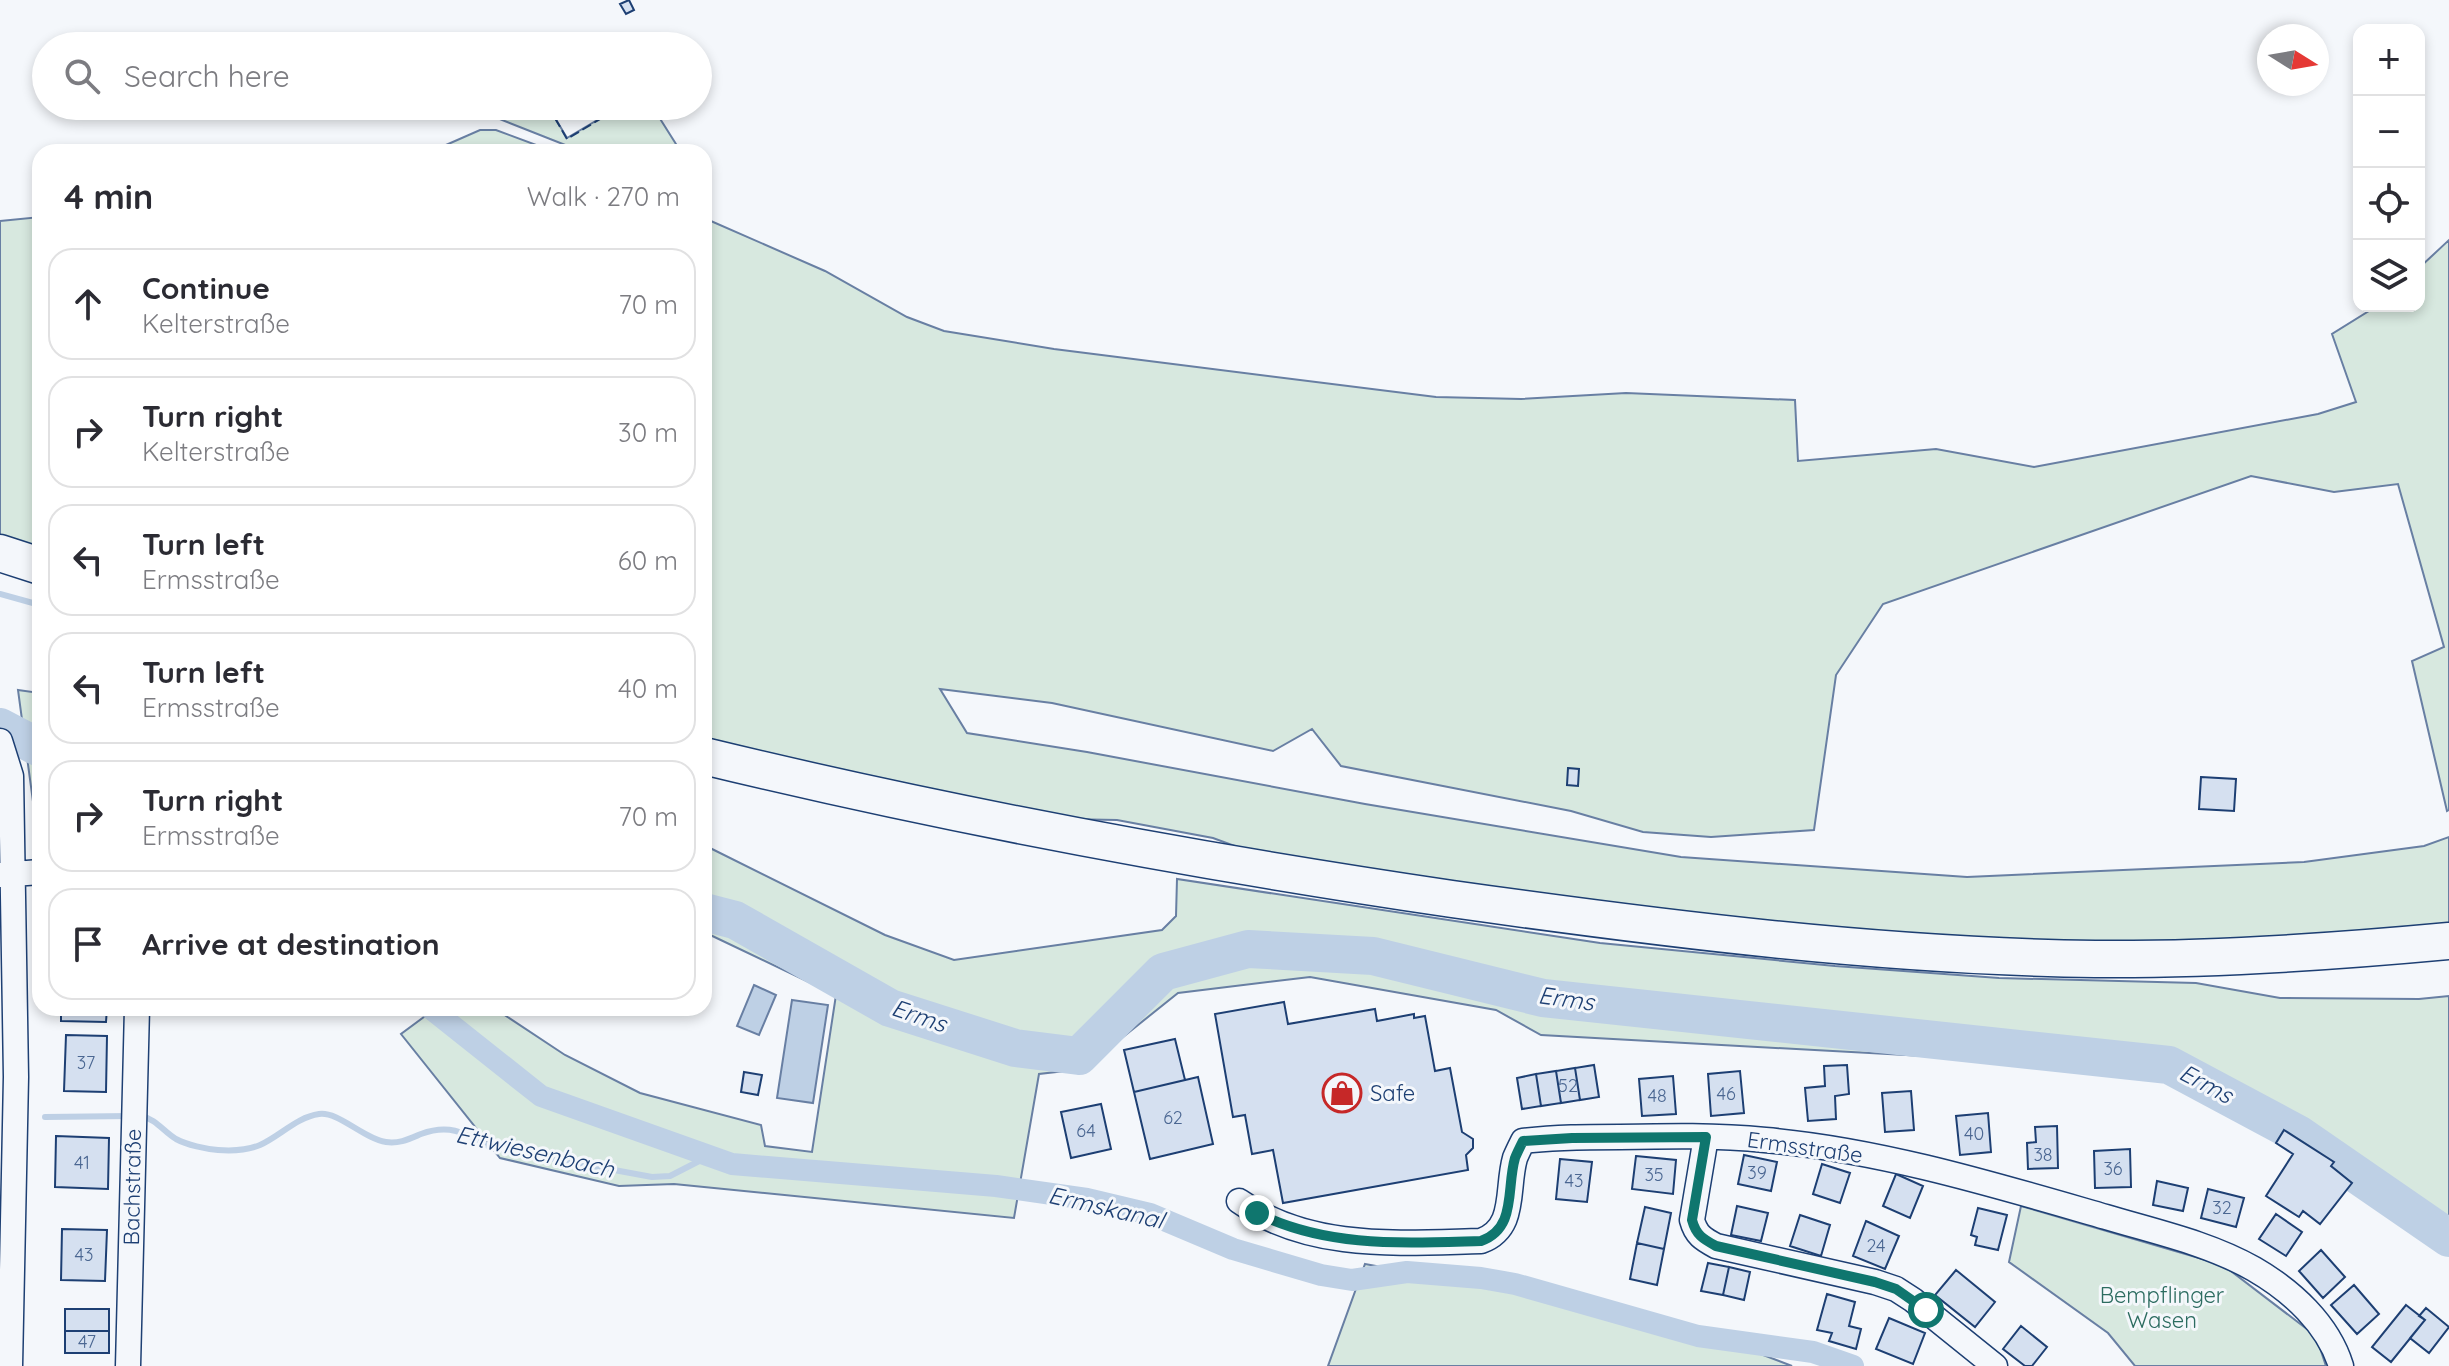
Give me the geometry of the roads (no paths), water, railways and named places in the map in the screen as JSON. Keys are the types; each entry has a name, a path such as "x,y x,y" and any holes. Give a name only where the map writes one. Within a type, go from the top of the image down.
{"highway":[{"path":"0,553 32,563"},
{"path":"712,758 937,809 1183,856 1422,894 1709,932 1852,946 2094,959 2291,954 2449,941"}],"street":[{"path":"0,741 11,776 6,874 10,1366"},
{"path":"6,874 32,872"},
{"name":"Bachstraße","path":"128,1366 137,1016"},
{"path":"1706,1137 1692,1220 1695,1232 1703,1239 1716,1246 1896,1289 1995,1366"},
{"name":"Ermsstraße","path":"1239,1201 1280,1225 1349,1240 1388,1243 1481,1241 1495,1236 1503,1222 1515,1158 1523,1141 1706,1137 1766,1140 1872,1156 2069,1206 2199,1244 2235,1258 2282,1288 2306,1309 2326,1333 2341,1366"}],"water":[{"path":"754,985 776,995 759,1035 737,1026"},
{"path":"792,1000 828,1005 813,1103 777,1098"}],"waterway":[{"path":"0,594 32,603"},
{"name":"Erms","path":"0,727 32,744"},
{"name":"Erms","path":"712,914 735,920 890,1008 1015,1048 1079,1056 1163,972 1248,949 1373,956 1543,998 2169,1065 2298,1134 2449,1238"},
{"name":"Ermskanal","path":"440,1016 541,1096 732,1164 996,1186 1087,1199 1150,1214 1233,1249 1321,1275 1352,1280 1407,1272 1481,1278 1515,1284 1698,1336 1813,1352 1853,1366"},
{"name":"Ettwiesenbach","path":"141,1116 180,1141 218,1150 255,1147 303,1119 326,1114 386,1142 400,1142 432,1131 450,1130 466,1134 490,1147 652,1177 670,1176 709,1156"},
{"name":"Ettwiesenbach","path":"45,1117 130,1116"}],"place":[{"name":"Safe","path":"1342,1093"}],"park label":[{"name":"Bempflinger Wasen","path":"2162,1308"}]}
